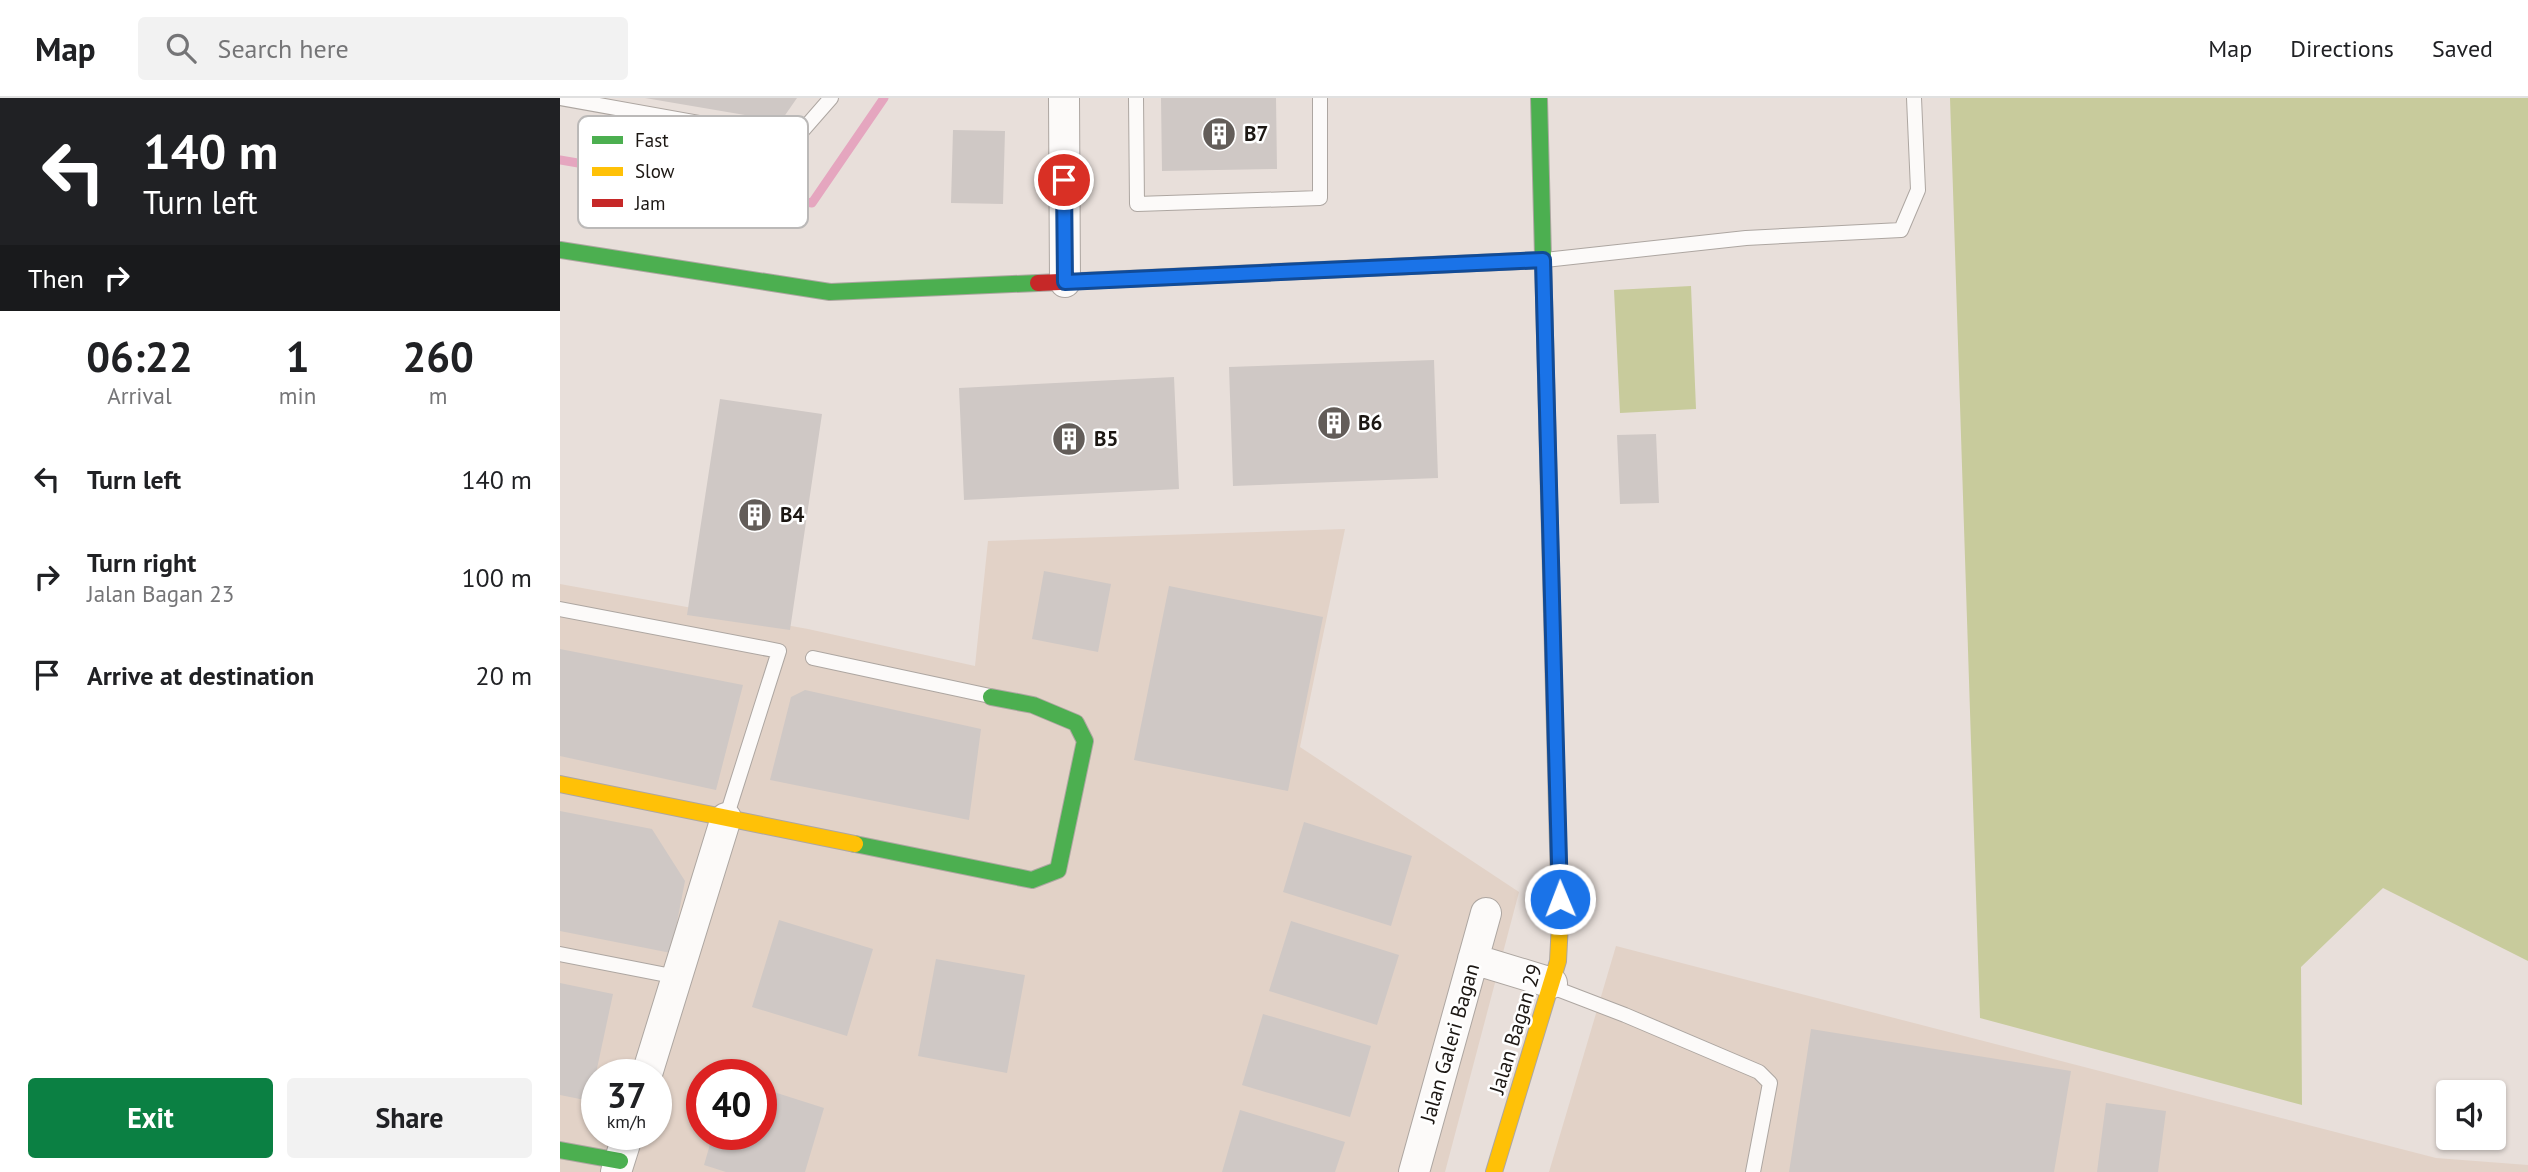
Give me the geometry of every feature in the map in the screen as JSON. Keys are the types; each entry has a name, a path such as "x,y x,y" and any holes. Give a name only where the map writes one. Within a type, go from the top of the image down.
{"street":[{"path":"1064,98 1065,282"},
{"name":"Jalan Bagan 29","path":"1494,1172 1558,961 1560,923 1539,98"},
{"path":"560,250 830,292 1543,260"},
{"path":"560,784 1032,880 1047,876 1058,870 1085,741 1076,723 1032,705 991,697"},
{"path":"651,1059 726,818"},
{"name":"Jalan Galeri Bagan","path":"1413,1172 1486,913"},
{"path":"1473,959 1551,985"},
{"path":"560,1150 621,1156"}],"lane":[{"path":"560,98 660,116"},
{"path":"808,124 831,98"},
{"path":"1136,98 1136,204 1320,198 1320,98"},
{"path":"1543,260 1746,238 1901,230 1918,190 1913,98"},
{"path":"560,609 779,651 726,818"},
{"path":"813,658 991,697"},
{"path":"560,954 677,977"},
{"path":"1551,985 1759,1072 1770,1083 1753,1172"}],"shaded area":[{"path":"1345,529 1300,747 1519,892 1445,1172 560,1172 560,584 808,629 975,666 988,541"},
{"path":"1616,946 2436,1158 2528,1165 2528,1172 1549,1172"}],"green space":[{"path":"1950,98 2528,98 2528,961 2383,888 2301,967 2302,1105 1980,1018"},
{"path":"1691,286 1696,409 1620,413 1614,290"}],"building":[{"path":"645,98 797,98 784,116 751,116"},
{"name":"B7","path":"1161,98 1276,98 1277,169 1162,171"},
{"path":"953,130 1005,131 1003,204 951,203"},
{"name":"B6","path":"1434,360 1438,478 1233,486 1229,367"},
{"name":"B5","path":"1174,377 1179,489 964,500 959,388"},
{"name":"B4","path":"720,399 822,414 790,630 687,615"},
{"path":"1656,434 1659,503 1620,504 1617,435"},
{"path":"1044,571 1111,584 1098,652 1032,639"},
{"path":"1169,586 1323,617 1288,791 1134,760"},
{"path":"560,649 743,685 716,790 560,756"},
{"path":"805,690 981,729 969,820 770,780 791,697"},
{"path":"560,811 652,829 685,881 671,953 560,931"},
{"path":"1304,822 1412,856 1391,926 1283,892"},
{"path":"779,920 873,949 847,1036 752,1007"},
{"path":"1291,921 1399,955 1377,1025 1269,991"},
{"path":"936,959 1025,975 1007,1073 918,1056"},
{"path":"560,983 613,994 599,1059 581,1059 581,1099 560,1095"},
{"path":"1263,1014 1371,1046 1350,1117 1242,1085"},
{"path":"1811,1029 2071,1071 2054,1172 1789,1172"},
{"path":"777,1093 824,1108 805,1172 726,1172 704,1165 708,1150 777,1150"},
{"path":"2106,1103 2166,1111 2158,1172 2097,1172"},
{"path":"1240,1110 1345,1142 1335,1172 1222,1172"}],"waterway":[{"path":"808,202 812,203 884,98"},
{"path":"560,160 578,163"}],"traffic: fast":[{"path":"1539,98 1552,614"},
{"path":"560,250 830,292 1038,283"},
{"path":"855,844 1032,880 1058,870 1085,741 1076,723 1033,705 991,697"},
{"path":"560,1150 620,1161"}],"traffic: slow":[{"path":"1299,271 1543,260"},
{"path":"1494,1172 1558,961 1560,923 1552,614"},
{"path":"560,784 855,844"}],"traffic: jam":[{"path":"1038,283 1299,271"}],"place":[{"name":"B7","path":"1219,134"},
{"name":"B6","path":"1334,423"},
{"name":"B5","path":"1069,439"},
{"name":"B4","path":"755,515"}],"route":[{"path":"1064,180 1065,282 1543,260 1560,899"}]}
